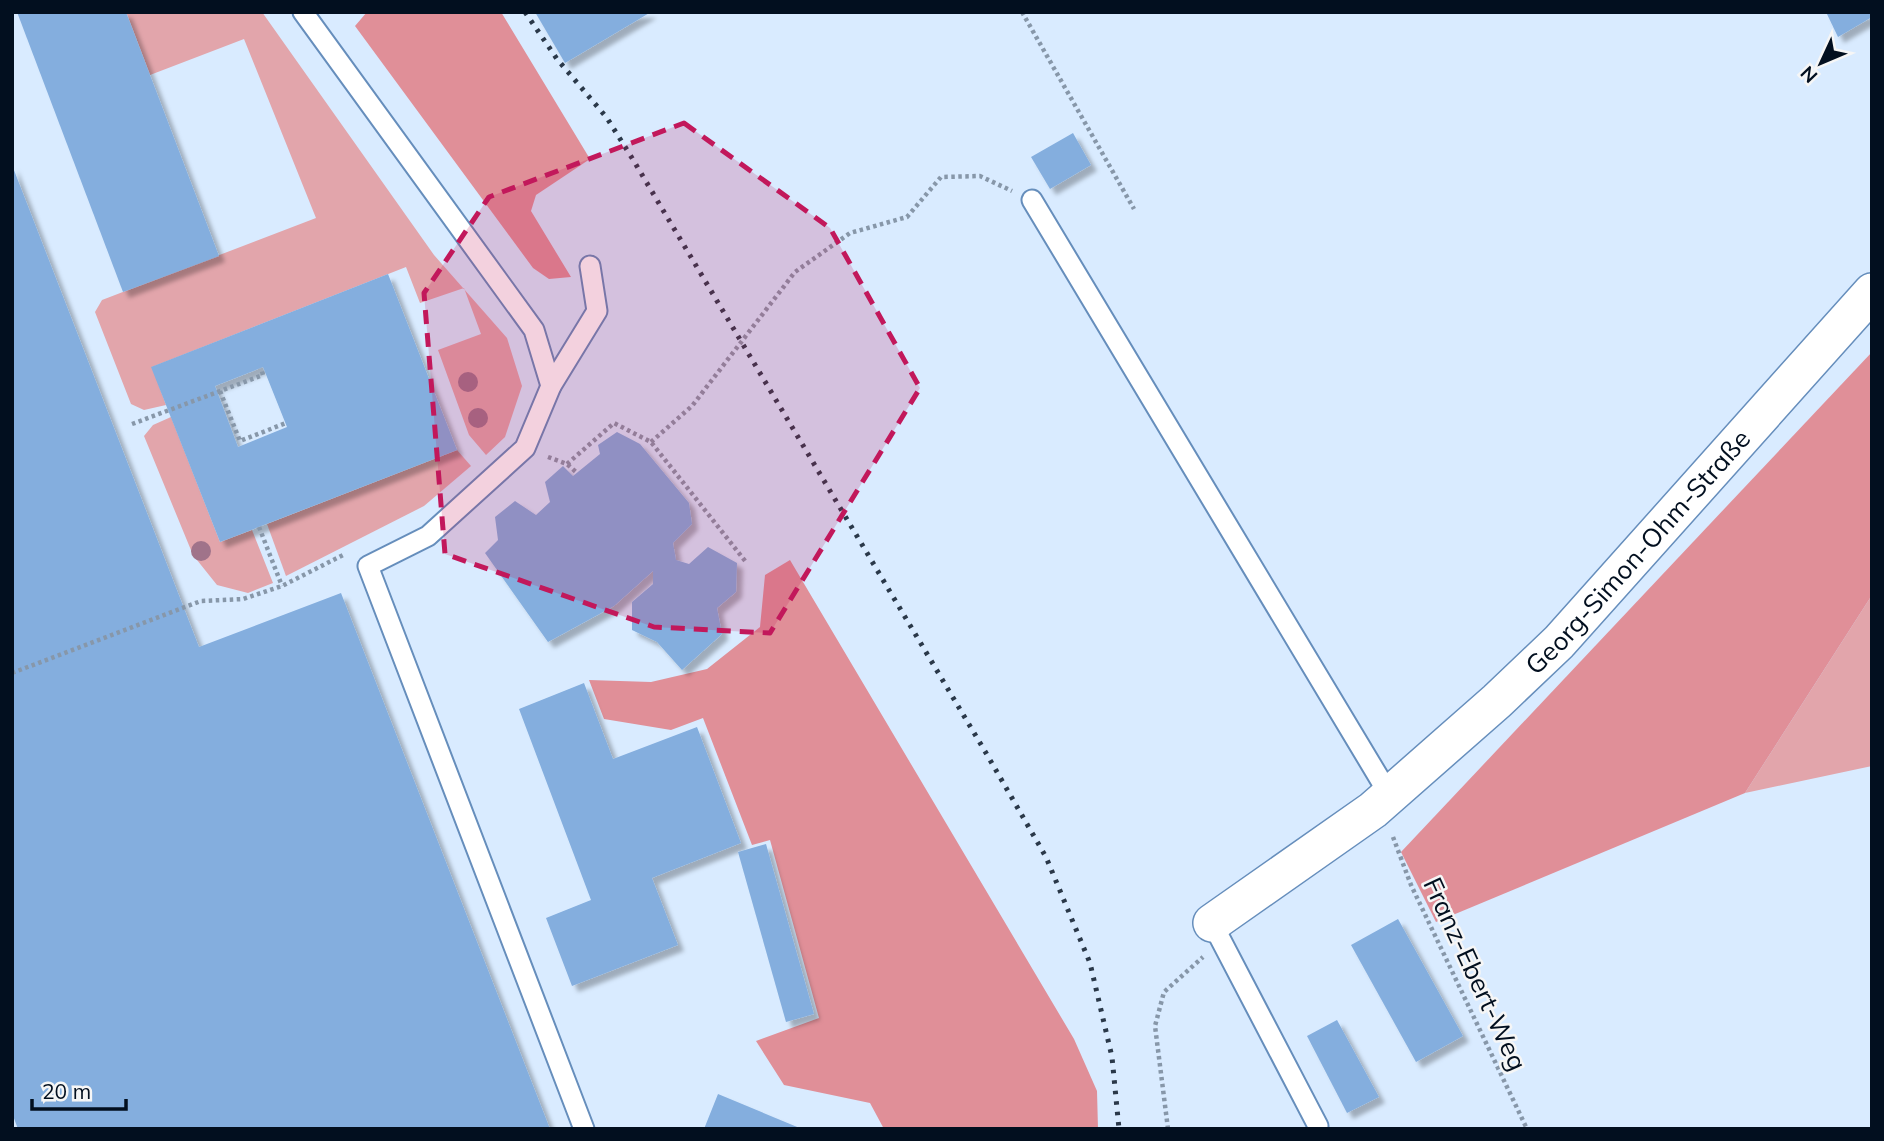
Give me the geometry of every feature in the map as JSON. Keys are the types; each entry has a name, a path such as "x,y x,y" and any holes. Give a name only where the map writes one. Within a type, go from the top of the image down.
{"street":[{"name":"Georg-Simon-Ohm-Straße","path":"1211,936 1390,796 1559,642 1872,292"}],"lane":[{"path":"303,12 534,330 551,386"},
{"path":"1032,200 1390,796"},
{"path":"584,1129 368,566 428,536 525,448 551,386 597,311 590,266"},
{"path":"1211,936 1318,1126"}],"path":[{"path":"1022,12 1134,209"},
{"path":"651,442 692,405 795,272 850,233 907,217 941,177 980,176 1032,200"},
{"path":"132,424 262,375 261,368"},
{"path":"220,391 240,440 284,426"},
{"path":"568,464 614,423 651,442 746,562"},
{"path":"525,448 568,464 577,473"},
{"path":"259,527 282,586"},
{"path":"12,673 201,601 243,599 282,586 353,550"},
{"name":"Franz-Ebert-Weg","path":"1392,834 1411,885 1527,1129"},
{"path":"1168,1129 1155,1026 1164,992 1211,936"}],"highlighted area":[{"path":"684,123 830,228 920,388 770,633 654,627 445,554 424,293 489,197"}],"shaded area":[{"path":"126,12 262,12 434,255 463,288 420,303 406,267 152,367 166,405 144,410 131,404 95,312 102,300 316,218 244,39 150,75"},
{"path":"367,12 501,12 590,159 536,195 531,211 571,277 549,279 533,268 355,26"},
{"path":"465,290 507,338 522,386 505,437 486,455 469,435 438,350 481,334"},
{"path":"1872,352 1872,595 1745,793 1436,922 1401,852"},
{"path":"171,417 220,542 252,530 273,583 248,593 217,585 193,555 144,436 153,425"},
{"path":"457,450 471,466 424,506 286,576 267,524"},
{"path":"790,560 1074,1039 1097,1091 1098,1129 884,1129 870,1103 784,1085 756,1041 819,1018 770,840 752,845 703,718 671,730 604,719 589,680 651,682 707,669 760,627 765,575"},
{"path":"1872,595 1872,766 1745,793"}],"building":[{"path":"17,12 126,12 219,256 123,292"},
{"path":"535,12 651,12 565,63"},
{"path":"1826,12 1872,12 1872,17 1838,37"},
{"path":"1073,133 1091,165 1050,189 1031,157"},
{"path":"12,165 199,647 341,593 550,1129 18,1129 12,1113"},
{"path":"388,274 457,450 220,542 151,367","holes":["263,367 287,427 238,447 215,386"]},
{"path":"617,432 640,444 689,503 692,524 673,543 676,560 689,564 708,547 737,563 736,592 717,608 722,634 682,670 657,642 632,630 632,602 653,584 653,571 614,606 548,642 485,553 498,540 495,517 515,501 536,515 550,502 545,482 563,466 573,476 600,454 598,445"},
{"path":"584,683 613,759 697,727 741,843 652,878 678,945 572,986 546,918 591,900 519,709"},
{"path":"766,844 814,1014 786,1022 738,852"},
{"path":"1398,919 1463,1036 1416,1062 1351,945"},
{"path":"1337,1020 1379,1097 1347,1113 1307,1036"},
{"path":"718,1094 802,1129 704,1129"}],"railway":[{"path":"525,12 557,59 607,118 632,158 1046,857 1090,963 1112,1057 1119,1129"}]}
